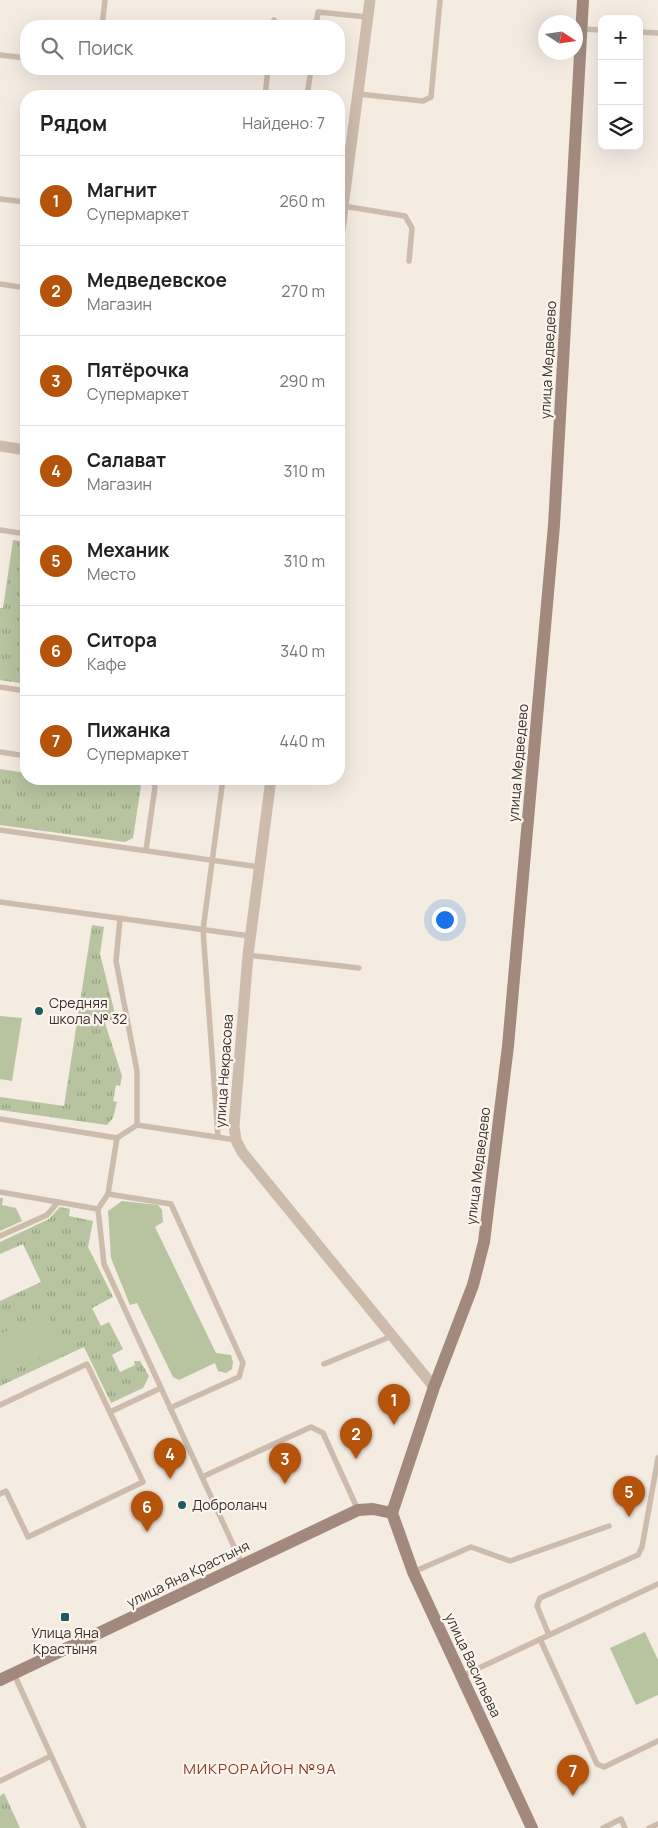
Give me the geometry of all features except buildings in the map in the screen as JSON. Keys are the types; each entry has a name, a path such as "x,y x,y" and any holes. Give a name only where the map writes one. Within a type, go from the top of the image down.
{"street":[{"path":"345,167 370,0"},
{"name":"улица Медведево","path":"582,15 583,0"},
{"name":"улица Медведево","path":"392,1513 434,1387 473,1285 484,1242 508,1046 554,525 579,60"},
{"path":"0,446 20,449"},
{"name":"улица Некрасова","path":"270,785 248,955 234,1126 236,1140 242,1152 434,1387"},
{"name":"улица Яна Крастыня","path":"0,1680 358,1510 373,1509 392,1513"},
{"name":"улица Васильева","path":"392,1513 414,1572 532,1828"}],"lane":[{"path":"103,20 106,0"},
{"path":"357,94 423,102 431,97 440,0"},
{"path":"317,20 318,12 368,17"},
{"path":"583,29 598,30"},
{"path":"643,32 658,33"},
{"path":"0,55 20,57"},
{"path":"266,90 267,75"},
{"path":"308,90 310,75"},
{"path":"0,199 20,201"},
{"path":"345,206 406,216 412,228 408,261"},
{"path":"0,284 20,287"},
{"path":"0,530 20,533"},
{"path":"0,687 20,690"},
{"path":"0,752 20,755"},
{"path":"146,850 154,785"},
{"path":"218,1137 203,930 222,785"},
{"path":"0,830 259,867"},
{"path":"0,902 250,936"},
{"path":"120,918 116,961 137,1071 137,1125"},
{"path":"248,955 358,968"},
{"path":"0,1119 117,1138 137,1125 236,1140"},
{"path":"117,1138 108,1194 98,1209 104,1264 242,1564"},
{"path":"0,1192 98,1209"},
{"path":"108,1194 171,1204 243,1363 239,1377 170,1408"},
{"path":"0,1236 46,1215 58,1202"},
{"path":"324,1364 392,1336"},
{"path":"0,1405 87,1364 143,1482 28,1537 6,1491 0,1494"},
{"path":"110,1412 161,1388"},
{"path":"202,1477 311,1428 324,1433 358,1510"},
{"path":"549,1635 537,1606 540,1598 638,1555 642,1547 658,1458"},
{"path":"414,1572 471,1548 510,1561 609,1526"},
{"path":"462,1676 658,1584"},
{"path":"540,1639 597,1764 604,1767 658,1741"},
{"path":"14,1674 84,1828"},
{"path":"0,1781 51,1756"},
{"path":"603,1828 621,1819 625,1828"},
{"path":"649,1828 658,1824"}],"green space":[{"path":"13,540 20,541 20,683 0,680 0,608 3,608"},
{"path":"0,769 20,772 20,785 141,786 133,838 125,842 0,825"},
{"path":"92,925 104,927 100,954 116,1018 105,1023 122,1076 120,1086 116,1085 113,1101 117,1102 113,1118 107,1125 0,1110 0,1097 64,1106"},
{"path":"0,1016 22,1018 12,1081 0,1079"},
{"path":"0,1198 3,1198 2,1205 16,1208 22,1221 0,1231"},
{"path":"122,1201 158,1205 162,1210 163,1222 155,1227 216,1353 231,1355 232,1369 226,1373 218,1371 215,1363 179,1380 173,1377 137,1303 130,1305 111,1258 108,1211"},
{"path":"60,1207 70,1209 69,1216 93,1221 88,1247 113,1297 92,1308 101,1326 109,1322 123,1349 112,1355 120,1372 135,1365 134,1361 140,1361 149,1376 143,1388 111,1403 84,1347 0,1386 0,1301 41,1282 23,1244 0,1254 0,1242 49,1219"},
{"path":"47,1312 63,1347 0,1376 0,1334"},
{"path":"645,1632 658,1660 658,1695 636,1705 610,1648"},
{"path":"4,1793 20,1828 0,1828 0,1796"}],"place":[{"name":"Средняя школа № 32","path":"39,1011"},
{"name":"Магнит","path":"394,1425"},
{"name":"Медведевское","path":"356,1459"},
{"name":"Салават","path":"170,1479"},
{"name":"Пятёрочка","path":"285,1484"},
{"name":"Доброланч","path":"182,1505"},
{"name":"Механик","path":"629,1517"},
{"name":"Ситора","path":"147,1532"},
{"name":"Улица Яна Крастыня","path":"65,1617"},
{"name":"Пижанка","path":"573,1796"}],"district":[{"name":"МИКРОРАЙОН №9А","path":"260,1769"}]}
